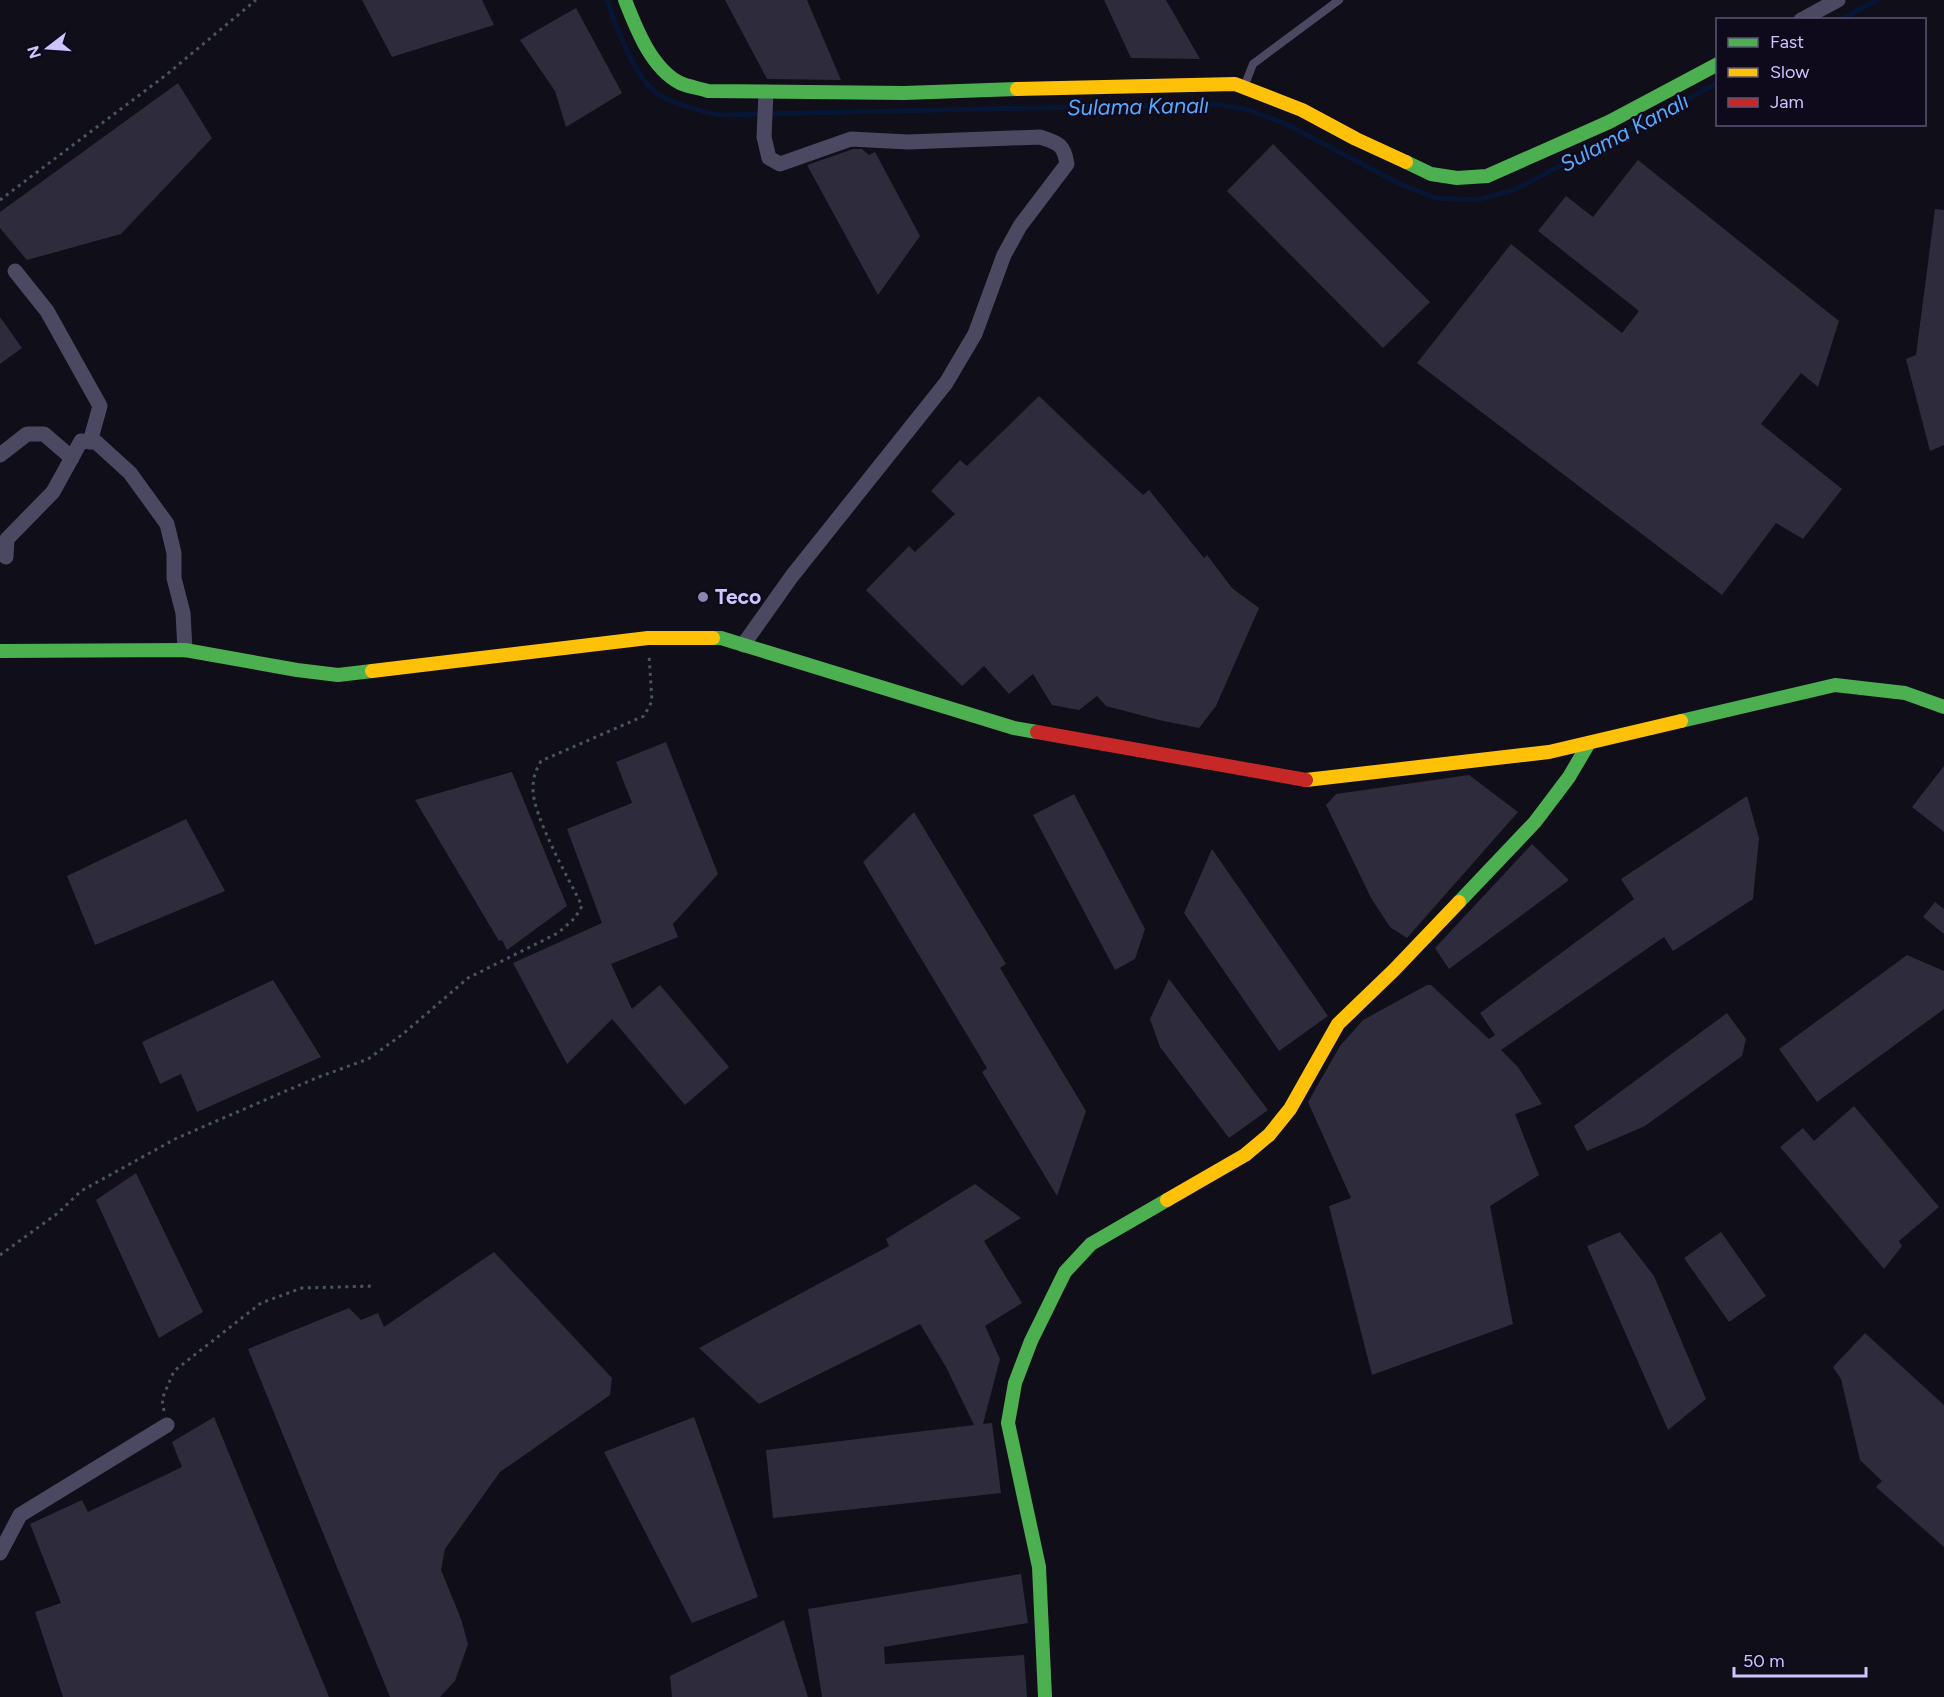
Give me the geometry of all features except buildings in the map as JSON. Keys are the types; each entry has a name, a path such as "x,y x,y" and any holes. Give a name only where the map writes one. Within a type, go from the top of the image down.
{"street":[{"path":"625,0 633,21 655,59 678,81 765,106 904,93 1235,84 1302,110 1356,139 1431,174 1457,178 1487,176 1609,122 1716,65"},
{"path":"1806,18 1838,0"},
{"path":"742,645 792,576 946,383 975,334 1004,255 1020,226 1067,164 1065,154 1059,144 1040,137 908,142 851,139 780,164 769,158 764,137 765,106"},
{"path":"15,271 47,311 100,406 90,442"},
{"path":"0,455 27,434 44,434 72,458"},
{"path":"6,557 7,539 53,492 81,441 96,442 130,473 167,524 174,553 174,578 183,613 185,650"},
{"path":"0,651 185,650 338,675 648,638 721,638 1014,728 1308,780 1549,752 1835,685 1905,693 1944,708"},
{"path":"1045,1697 1039,1567 1008,1424 1014,1383 1031,1341 1065,1272 1091,1244 1245,1155 1269,1135 1290,1109 1338,1024 1394,970 1535,822 1569,777 1589,743"},
{"path":"0,1553 20,1515 167,1425"}],"lane":[{"path":"1244,88 1254,64 1339,0"}],"path":[{"path":"0,200 166,75 256,0"},
{"path":"0,1256 58,1213 81,1191 177,1138 316,1078 369,1059 403,1034 468,978 558,933 575,918 582,906 539,818 532,790 535,771 541,761 644,716 652,701 648,638"},
{"path":"167,1425 162,1399 174,1371 261,1303 302,1288 374,1286"}],"waterway":[{"name":"Sulama Kanalı","path":"607,0 635,66 652,89 675,102 719,115 1215,104 1245,109 1284,123 1402,185 1436,198 1476,200 1514,190 1716,84"},
{"name":"Sulama Kanalı","path":"1844,18 1877,0"}],"traffic: fast":[{"path":"625,0 646,46 661,68 680,83 708,91 904,93 1017,89"},
{"path":"1406,162 1431,174 1457,178 1487,176 1609,122 1716,65"},
{"path":"713,638 721,638 1014,728 1037,732"},
{"path":"0,651 185,650 338,675 372,671"},
{"path":"1681,721 1835,685 1905,693 1944,707"},
{"path":"1459,902 1535,822 1569,777 1589,743"},
{"path":"1045,1697 1039,1567 1008,1423 1015,1383 1031,1341 1065,1272 1091,1244 1167,1200"}],"traffic: slow":[{"path":"1017,89 1235,84 1302,110 1406,162"},
{"path":"372,671 648,638 713,638"},
{"path":"1306,780 1549,752 1681,721"},
{"path":"1167,1200 1245,1155 1269,1135 1290,1109 1338,1024 1459,902"}],"traffic: jam":[{"path":"1037,732 1306,780"}],"place":[{"name":"Teco","path":"703,597"}]}
